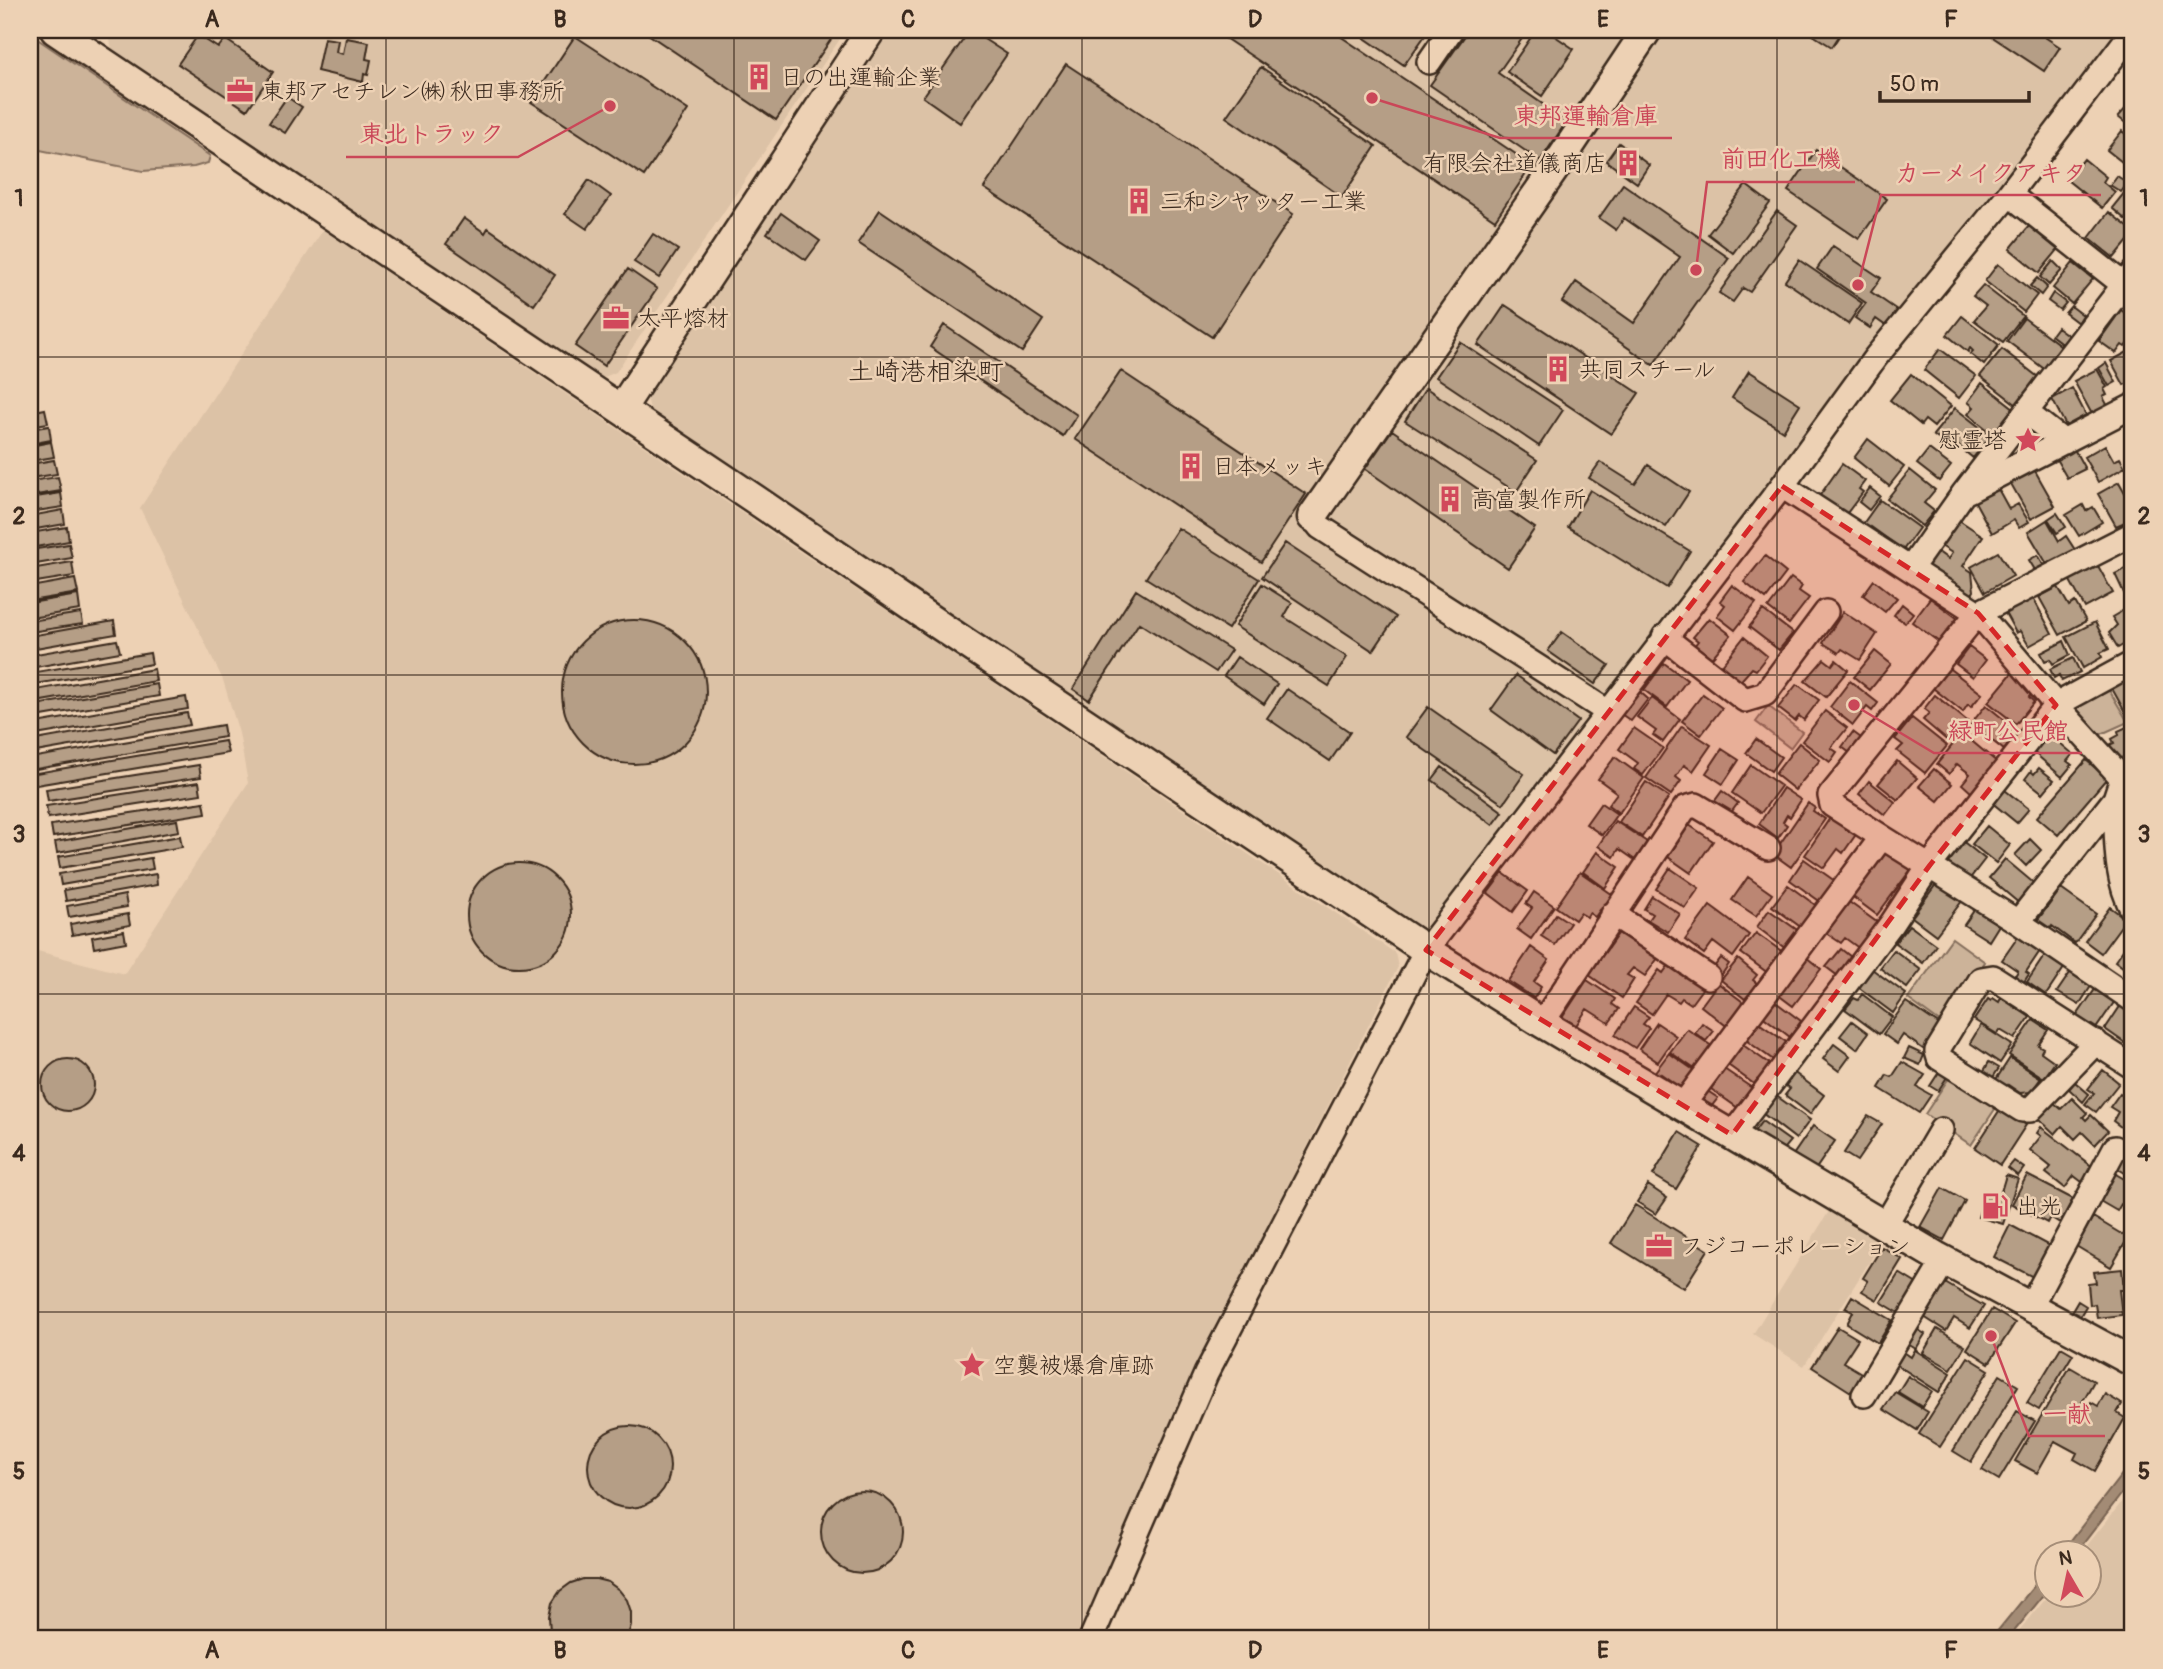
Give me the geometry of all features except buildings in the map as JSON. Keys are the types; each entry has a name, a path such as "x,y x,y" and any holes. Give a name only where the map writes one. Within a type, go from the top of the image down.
{"street":[{"path":"55,30 1426,950 1542,1023 1944,1261 2133,1362"},
{"path":"621,408 872,30"},
{"path":"1429,62 1451,30"},
{"path":"1608,712 1320,527 1312,517 1553,171 1647,30"},
{"path":"1091,1639 1206,1374 1426,950 1782,486 1875,358 2010,194 2133,31"},
{"path":"1911,568 1962,494 2130,279 2010,194"},
{"path":"1962,494 2133,406"},
{"path":"2025,412 2064,442"},
{"path":"1782,486 1978,613 2124,783 2119,876 2133,911"},
{"path":"2133,534 1978,613 1830,796 1832,805 2018,922 2133,1000"},
{"path":"1664,637 1745,700 1765,694 1826,612"},
{"path":"1732,1135 1892,923 1930,865 2056,705 2133,663"},
{"path":"2018,922 2124,783"},
{"path":"1542,1023 1685,808 1696,805 1768,848"},
{"path":"1682,1106 1882,837"},
{"path":"1614,914 1708,977"},
{"path":"2096,1042 2030,1110 2022,1110 1939,1058 1937,1051 1981,979 1993,977 2096,1042 2133,1067"},
{"path":"1885,1225 1941,1130"},
{"path":"2029,1307 2115,1148"},
{"path":"1864,1395 1944,1261"}],"highlighted area":[{"path":"1782,486 1978,613 2056,705 1930,865 1732,1135 1426,950"}],"shaded area":[{"path":"114,30 846,30 616,372 602,378 590,375 122,62 112,50 110,40"},
{"path":"888,30 1638,30 1311,492 1305,514 1595,710 1431,925 1421,930 1409,928 651,413 646,393"},
{"path":"1660,30 2121,30 1981,215 1605,696 1332,520 1329,504"},
{"path":"30,34 210,156 208,163 194,167 143,171 30,148"},
{"path":"323,230 1395,953 1398,967 1198,1363 1075,1639 30,1639 30,949 124,974 248,783 239,733 223,680 140,508"},
{"path":"2106,685 2128,722 2099,735 2069,703"},
{"path":"1768,706 1802,732 1790,748 1756,722"},
{"path":"1952,938 1985,962 1941,1023 1908,999"},
{"path":"1951,1075 1997,1106 1971,1145 1925,1114"},
{"path":"1831,1208 1883,1240 1804,1366 1753,1334"},
{"path":"2133,1460 2133,1479 2086,1540 2071,1540"},
{"path":"2133,1488 2133,1639 2013,1639 2037,1610 2104,1610 2104,1540 2091,1540"},
{"path":"2034,1586 2034,1607 2008,1639 1991,1639"}],"place":[{"name":"日の出運輸企業","path":"759,77"},
{"name":"東邦アセチレン㈱ 秋田事務所","path":"240,91"},
{"name":"東邦運輸倉庫","path":"1372,98"},
{"name":"東北トラック","path":"610,106"},
{"name":"有限会社道儀商店","path":"1628,163"},
{"name":"三和シヤッター工業","path":"1139,201"},
{"name":"前田化工機","path":"1696,270"},
{"name":"カーメイクアキタ","path":"1858,285"},
{"name":"太平熔材","path":"616,318"},
{"name":"共同スチール","path":"1558,369"},
{"name":"慰霊塔","path":"2028,440"},
{"name":"日本メッキ","path":"1191,466"},
{"name":"高富製作所","path":"1450,499"},
{"name":"緑町公民館","path":"1854,705"},
{"name":"出光","path":"1995,1206"},
{"name":"フジコーポレーション","path":"1659,1246"},
{"name":"一献","path":"1991,1336"},
{"name":"空襲被爆倉庫跡","path":"972,1365"}],"district":[{"name":"土崎港相染町","path":"926,372"}]}
